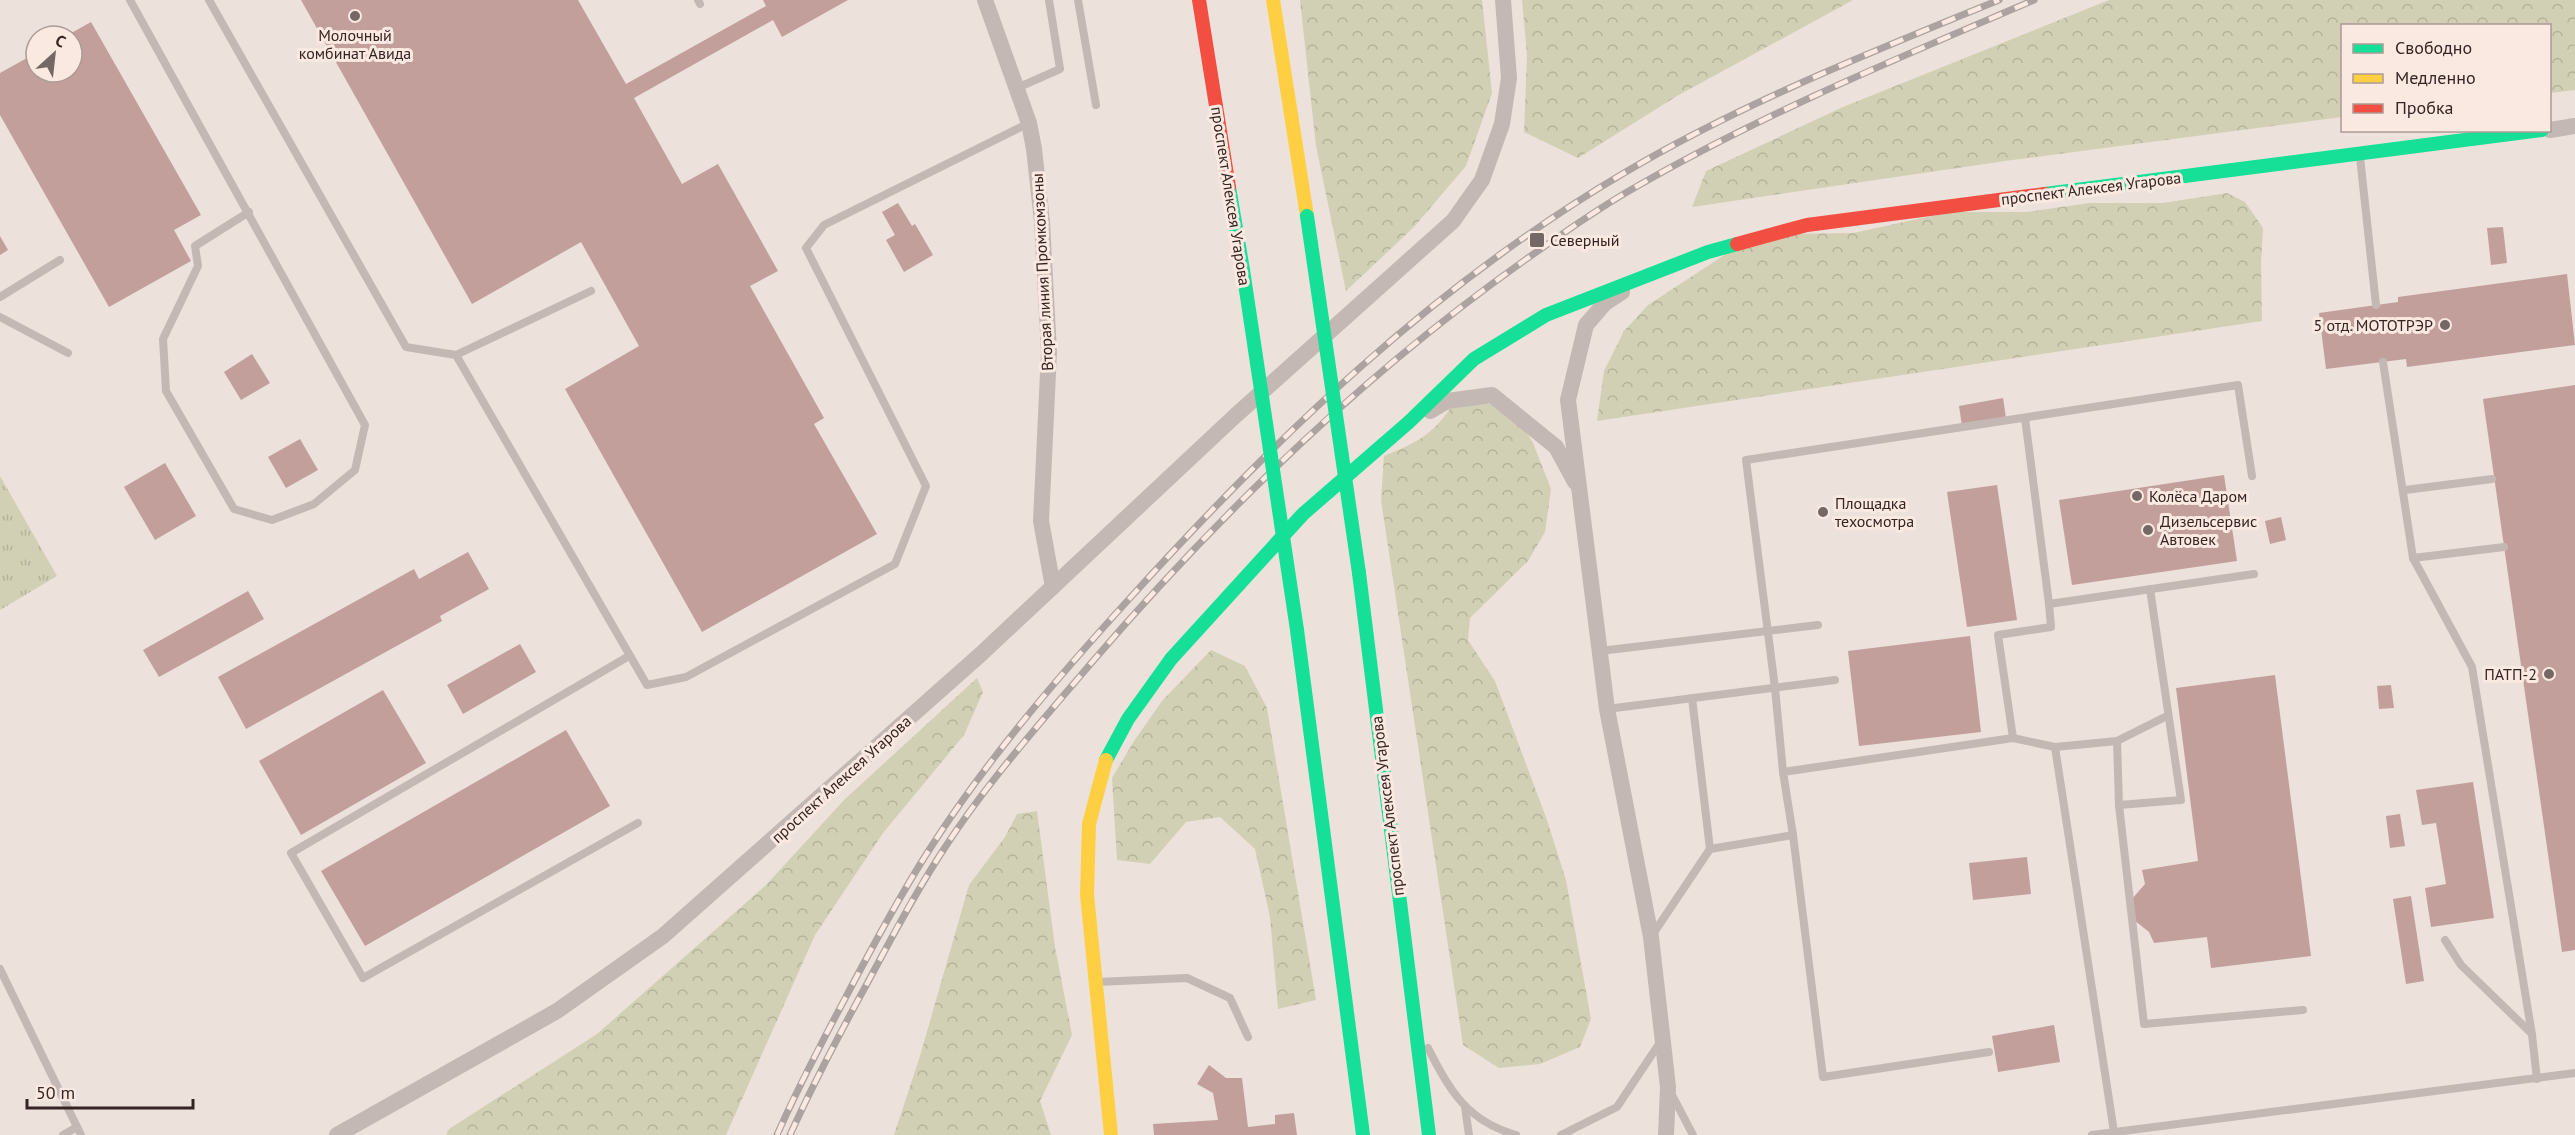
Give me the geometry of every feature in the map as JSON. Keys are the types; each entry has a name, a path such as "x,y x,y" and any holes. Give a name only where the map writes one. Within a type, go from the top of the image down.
{"main road":[{"name":"проспект Алексея Угарова","path":"1199,0 1243,270 1297,630 1363,1135"},
{"name":"проспект Алексея Угарова","path":"1273,0 1359,573 1429,1135"},
{"name":"проспект Алексея Угарова","path":"1112,1135 1087,895 1089,824 1103,765 1128,719 1171,659 1303,514 1409,422 1474,359 1546,315 1708,252 1807,225 2526,132"}],"street":[{"name":"Вторая линия Промкомзоны","path":"985,0 1029,123 1035,149 1042,222 1049,352 1041,521 1053,586"},
{"name":"проспект Алексея Угарова","path":"337,1135 557,1011 663,936 981,654 1244,408 1454,221 1482,180 1502,124 1509,78 1503,0"},
{"path":"2551,130 2575,126"},
{"name":"проспект Алексея Угарова","path":"1647,275 1605,303 1586,325 1568,400 1607,709 1651,937 1668,1087 1666,1135"},
{"name":"проспект Алексея Угарова","path":"1409,422 1448,401 1492,395 1556,447 1579,488"}],"lane":[{"path":"130,0 249,212 365,425 355,470 314,504 272,520 234,508 166,391 163,339 198,266 195,246 249,212"},
{"path":"209,0 406,346 456,356 591,291"},
{"path":"1017,88 1060,69 1049,0"},
{"path":"1078,0 1096,105"},
{"path":"456,356 647,685 686,677 895,564 926,486 806,248 824,225 1029,123"},
{"path":"2359,153 2376,305"},
{"path":"0,297 60,260"},
{"path":"0,317 68,353"},
{"path":"2383,362 2413,558 2472,667 2532,1035 2537,1079"},
{"path":"1989,1052 1823,1077 1793,835 1782,772 1775,688 1746,460 2238,385 2252,476"},
{"path":"2013,738 1998,635 2051,627 2025,418"},
{"path":"2404,490 2492,479"},
{"path":"2413,558 2504,547"},
{"path":"2049,604 2254,574"},
{"path":"2119,805 2181,800 2150,589"},
{"path":"1600,651 1818,626"},
{"path":"629,656 291,853 363,978 638,823"},
{"path":"1607,709 1835,680"},
{"path":"1651,937 1710,849 1692,698"},
{"path":"1782,772 2013,738 2055,747 2117,741 2167,716"},
{"path":"2117,741 2119,805 2144,1024 2303,1010"},
{"path":"2055,747 2114,1132"},
{"path":"1710,849 1793,835"},
{"path":"2445,940 2461,965 2532,1035"},
{"path":"0,969 79,1131 63,1135"},
{"path":"1096,982 1187,978 1230,998 1248,1037"},
{"path":"1413,1017 1447,1086 1465,1107 1497,1130 1516,1135"},
{"path":"1561,1135 1617,1107 1663,1039"},
{"path":"2092,1135 2575,1073"},
{"path":"1668,1087 1693,1135"},
{"path":"1465,1107 1468,1135"}],"green space":[{"path":"1300,0 1482,0 1492,93 1466,166 1414,227 1346,291 1316,146"},
{"path":"1522,0 1853,0 1677,96 1578,158 1524,132 1527,55"},
{"path":"2109,0 2575,0 2575,90 2551,93 2551,24 2341,24 2341,117 2012,160 1692,207 1706,171 1843,107"},
{"path":"2227,193 2245,202 2263,228 2262,321 1597,421 1604,371 1624,331 1648,305 1726,254 1770,234 1853,233 1950,212 2027,212 2089,203 2163,203"},
{"path":"1456,399 1490,404 1519,419 1533,443 1551,489 1545,532 1528,561 1470,618 1468,640 1495,681 1547,820 1566,880 1591,1019 1580,1047 1540,1064 1499,1068 1463,1045 1381,500 1384,456 1426,435 1441,421"},
{"path":"0,476 57,576 0,610"},
{"path":"1211,650 1245,666 1267,708 1316,1000 1278,1009 1270,917 1255,849 1220,817 1186,822 1150,864 1117,860 1112,778 1162,701"},
{"path":"977,678 983,692 964,735 883,833 815,935 726,1135 446,1135 449,1129 597,1034 766,885 844,800"},
{"path":"1037,811 1055,947 1072,1035 1040,1101 1051,1135 894,1135 920,1056 969,885 1005,837 1017,814"}],"building":[{"path":"301,0 578,0 626,84 766,6 763,0 848,0 782,37 773,20 634,98 682,184 718,164 778,271 750,286 824,418 814,424 877,534 702,632 565,389 639,346 581,242 472,304"},
{"path":"91,22 201,215 174,230 191,261 109,307 0,115 0,73 24,60 24,84 84,84 84,26"},
{"path":"898,203 912,226 915,224 933,255 904,272 886,240 895,235 882,212"},
{"path":"2503,227 2507,263 2491,265 2487,228"},
{"path":"0,236 8,250 0,255"},
{"path":"2567,274 2575,345 2407,367 2406,359 2326,369 2319,313 2398,302 2398,297"},
{"path":"252,354 270,383 241,400 224,372"},
{"name":"ПАТП-2","path":"2575,385 2575,950 2562,952 2483,399"},
{"path":"2003,398 2006,418 1962,426 1959,406"},
{"path":"300,439 318,470 286,488 268,457"},
{"path":"165,463 196,516 155,540 124,487"},
{"name":"Дизельсервис Автовек","path":"2224,475 2237,561 2072,585 2059,500"},
{"path":"1997,485 2017,620 1967,627 1947,492"},
{"path":"2281,517 2286,540 2270,544 2265,521"},
{"path":"468,552 489,589 440,616 442,621 246,729 218,677 414,569 419,579"},
{"path":"248,591 264,619 159,677 143,650"},
{"path":"1970,636 1981,732 1859,746 1848,651"},
{"path":"520,644 536,672 463,714 447,685"},
{"path":"2275,675 2311,956 2211,968 2207,937 2154,943 2149,932 2134,920 2132,899 2145,884 2142,870 2198,861 2176,688"},
{"path":"2391,685 2394,708 2379,709 2377,686"},
{"path":"383,690 426,763 301,835 259,761"},
{"path":"566,730 610,806 365,946 321,871"},
{"path":"2473,782 2494,918 2431,927 2425,888 2446,884 2436,823 2422,825 2416,790"},
{"path":"2400,814 2405,846 2390,848 2386,816"},
{"path":"2027,857 2031,894 1973,900 1969,863"},
{"path":"2411,896 2424,981 2406,984 2393,899"},
{"path":"2054,1025 2060,1062 1998,1072 1992,1036"},
{"path":"1209,1065 1226,1078 1242,1078 1248,1127 1275,1124 1275,1115 1294,1113 1297,1135 1154,1135 1153,1124 1218,1120 1213,1093 1197,1084"}],"railway":[{"path":"777,1135 816,1054 893,909 931,847 976,782 1025,718 1103,627 1185,538 1301,422 1423,314 1554,217 1624,173 1761,101 1999,0"},
{"path":"790,1135 828,1057 904,915 975,804 1030,735 1136,612 1187,556 1293,450 1406,351 1464,305 1596,211 1689,158 1786,109 2034,0"}],"traffic: fast":[{"path":"2045,194 2526,132"},
{"path":"1229,187 1243,270"},
{"path":"1307,216 1359,573"},
{"path":"1106,760 1128,719 1171,659 1303,514 1409,422 1474,359 1546,315 1708,252 1737,244"},
{"path":"1243,270 1297,630"},
{"path":"1359,573 1429,1135"},
{"path":"1297,630 1363,1135"}],"traffic: slow":[{"path":"1273,0 1307,216"},
{"path":"1106,760 1089,824 1087,895 1111,1135"}],"traffic: jam":[{"path":"1199,0 1229,187"},
{"path":"1737,244 1807,225 2045,194"}],"place":[{"name":"Молочный комбинат Авида","path":"355,16"},
{"name":"Северный","path":"1537,240"},
{"name":"5 отд. МОТОТРЭР","path":"2445,325"},
{"name":"Колёса Даром","path":"2137,496"},
{"name":"Площадка техосмотра","path":"1823,512"},
{"name":"Дизельсервис Автовек","path":"2148,530"},
{"name":"ПАТП-2","path":"2549,674"}]}
